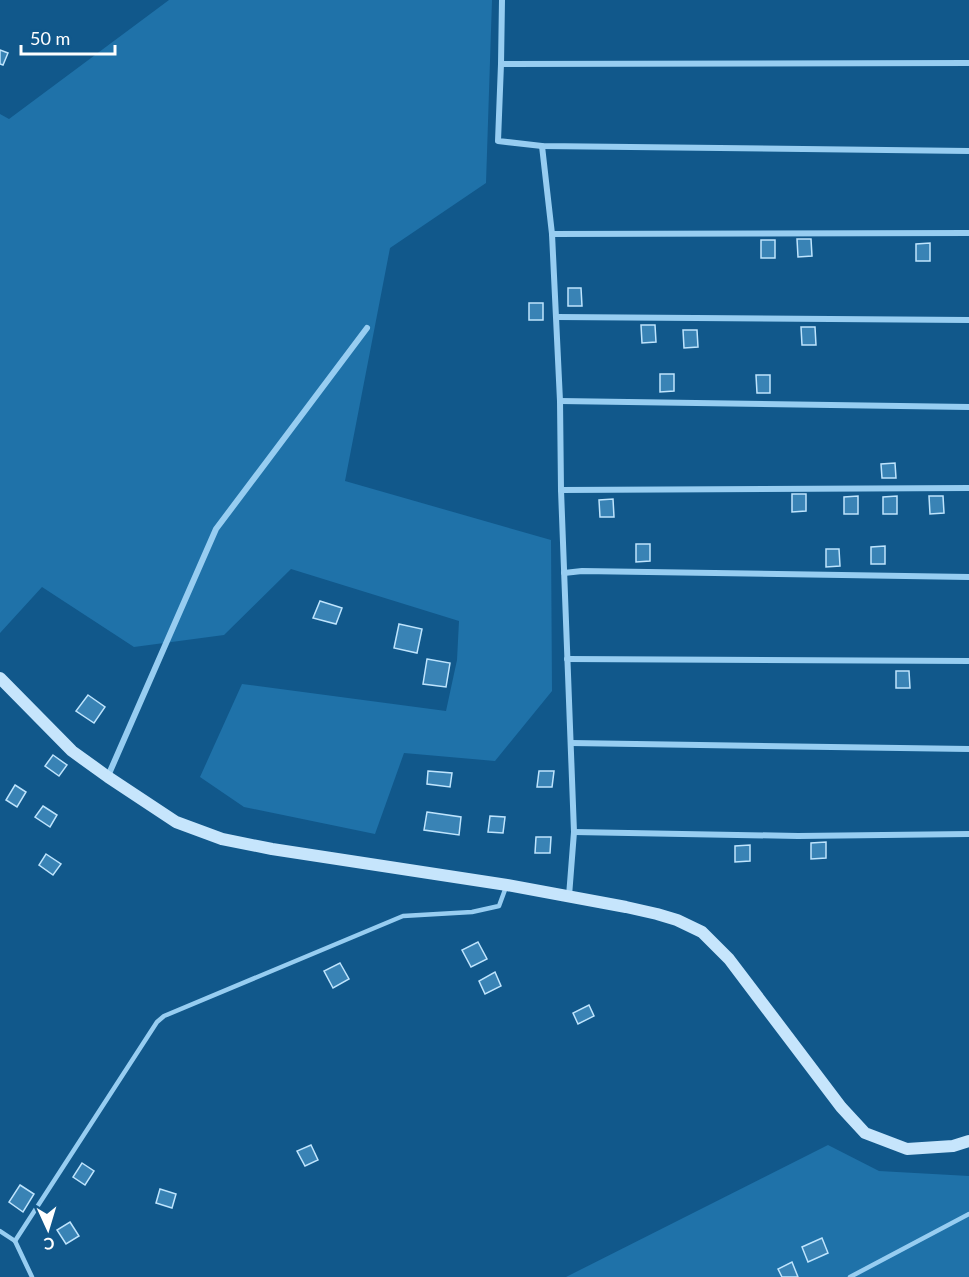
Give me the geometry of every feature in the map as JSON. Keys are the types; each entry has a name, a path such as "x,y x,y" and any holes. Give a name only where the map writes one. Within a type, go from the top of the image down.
{"main road":[{"path":"0,678 72,751 176,822 222,839 569,896 677,920 702,932 729,959 841,1107 866,1133 907,1149 953,1146 969,1141"}],"street":[{"path":"502,0 498,141 542,146 969,151"},
{"path":"501,64 969,63"},
{"path":"542,146 552,234 557,317 574,832 569,896"},
{"path":"552,234 969,233"},
{"path":"557,317 969,320"},
{"path":"108,777 216,529 367,328"},
{"path":"560,402 969,407"},
{"path":"561,490 969,488"},
{"path":"564,573 582,571 969,577"},
{"path":"567,659 969,661"},
{"path":"571,743 969,749"},
{"path":"574,832 798,836 969,834"}],"lane":[{"path":"15,1241 157,1022 164,1016 403,916 472,912 499,906 507,885"},
{"path":"850,1277 969,1214"},
{"path":"0,1231 15,1241 32,1277"}],"shaded area":[{"path":"169,0 492,0 486,183 390,248 345,481 551,540 552,691 495,761 404,753 375,834 244,807 200,777 242,684 446,711 457,660 459,621 291,569 224,635 134,647 42,587 0,633 0,114 9,119"},
{"path":"828,1145 879,1171 969,1176 969,1277 566,1277"}],"building":[{"path":"0,50 8,53 3,65 0,64"},
{"path":"797,239 811,239 812,256 798,257"},
{"path":"761,240 775,240 775,258 761,258"},
{"path":"930,243 930,261 916,261 916,244"},
{"path":"568,288 581,288 582,306 568,306"},
{"path":"529,303 543,303 543,320 529,320"},
{"path":"641,325 655,325 656,342 642,343"},
{"path":"801,327 815,327 816,345 802,345"},
{"path":"683,330 697,330 698,347 684,348"},
{"path":"660,374 674,374 674,391 660,392"},
{"path":"756,375 770,375 770,393 757,393"},
{"path":"895,463 896,478 882,478 881,464"},
{"path":"792,494 806,494 806,511 792,512"},
{"path":"858,496 858,514 844,514 844,497"},
{"path":"897,496 897,514 883,514 883,497"},
{"path":"929,496 943,496 944,513 930,514"},
{"path":"613,499 614,517 600,517 599,500"},
{"path":"636,544 650,544 650,561 636,562"},
{"path":"885,546 885,564 871,564 871,547"},
{"path":"826,549 839,549 840,566 826,567"},
{"path":"320,601 342,608 336,624 313,618"},
{"path":"399,624 422,629 417,653 394,648"},
{"path":"427,659 450,663 446,687 423,684"},
{"path":"896,671 909,671 910,688 896,688"},
{"path":"88,695 105,707 94,723 76,711"},
{"path":"53,755 67,765 59,776 45,766"},
{"path":"428,771 452,773 450,787 427,784"},
{"path":"539,771 554,771 552,787 537,787"},
{"path":"15,785 26,792 17,807 6,800"},
{"path":"43,806 57,815 50,827 35,817"},
{"path":"427,812 461,817 459,835 424,830"},
{"path":"490,816 505,817 503,833 488,832"},
{"path":"536,837 551,837 550,853 535,853"},
{"path":"826,842 826,858 811,859 811,843"},
{"path":"750,845 750,861 735,862 735,846"},
{"path":"46,854 61,864 53,875 39,865"},
{"path":"478,942 487,959 471,967 462,950"},
{"path":"340,963 349,979 333,988 324,971"},
{"path":"495,972 501,986 485,994 479,981"},
{"path":"589,1005 594,1016 578,1024 573,1013"},
{"path":"311,1145 318,1160 305,1166 297,1151"},
{"path":"82,1163 94,1171 85,1185 73,1177"},
{"path":"20,1185 34,1194 23,1212 9,1202"},
{"path":"160,1189 176,1194 172,1208 156,1203"},
{"path":"70,1222 79,1236 66,1244 57,1230"},
{"path":"822,1238 828,1253 808,1262 802,1247"},
{"path":"792,1262 798,1277 782,1277 778,1269"}]}
